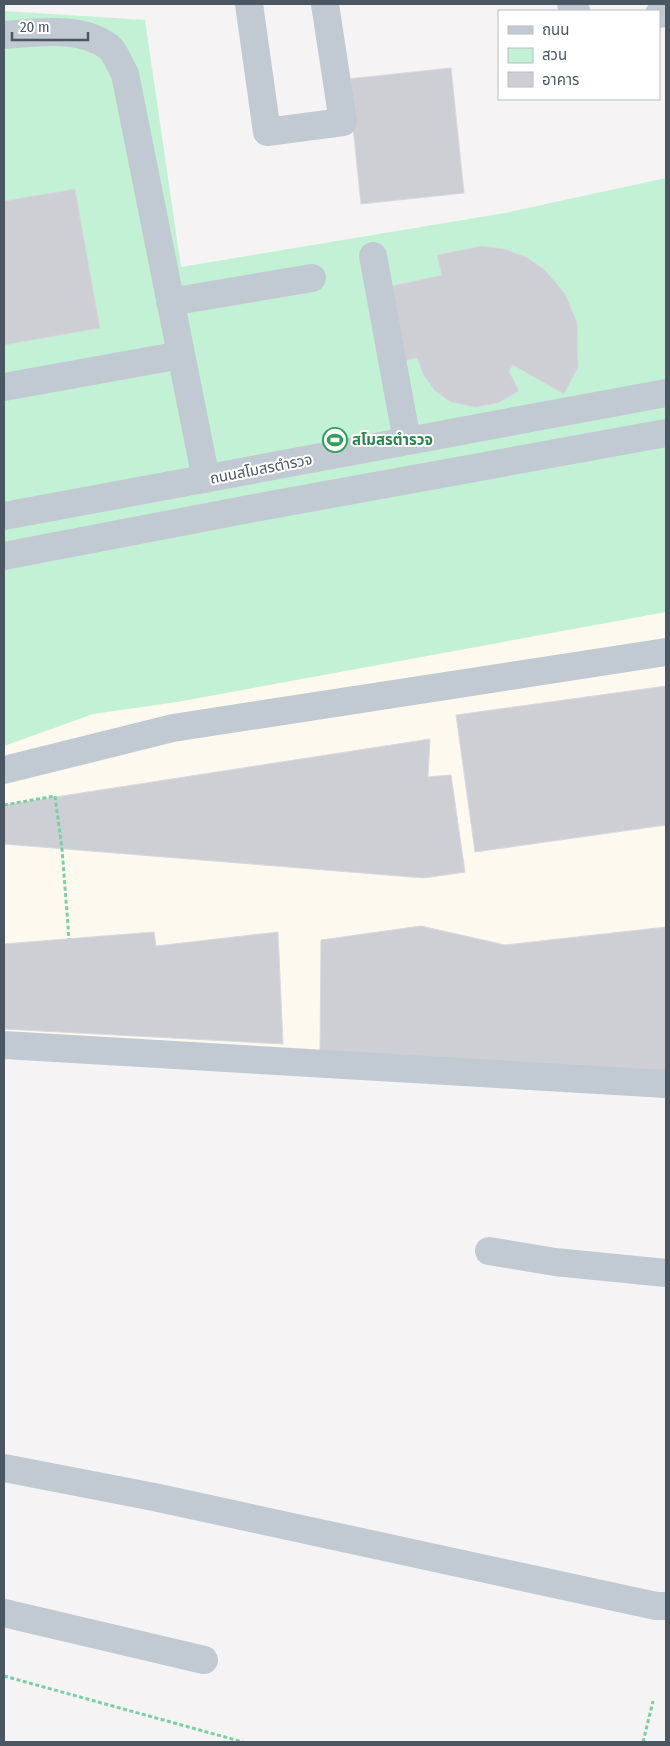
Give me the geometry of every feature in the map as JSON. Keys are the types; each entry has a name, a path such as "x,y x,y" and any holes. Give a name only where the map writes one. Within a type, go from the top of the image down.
{"street":[{"path":"249,4 267,132 343,122 325,4"},
{"path":"4,34 53,32 89,36 110,48 125,74 206,479"},
{"path":"373,256 407,441"},
{"path":"170,302 312,278"},
{"path":"4,387 181,355"},
{"name":"ถนนสโมสรตำรวจ","path":"4,516 666,393"},
{"path":"4,556 666,433"},
{"path":"4,770 172,728 666,652"},
{"path":"4,1045 666,1084"},
{"path":"489,1251 555,1262 666,1273"},
{"path":"4,1468 154,1497 656,1606 666,1606"},
{"path":"4,1613 204,1660"}],"path":[{"path":"4,805 55,796 62,849 69,939"},
{"path":"4,1676 243,1742"},
{"path":"644,1742 653,1701"}],"shaded area":[{"path":"666,612 666,1096 4,1049 4,746 93,714 177,702"}],"green space":[{"name":"สโมสรตำรวจ","path":"4,11 145,20 181,267 505,213 666,178 666,612 177,702 93,714 4,746"}],"building":[{"path":"451,68 464,193 361,204 348,79"},
{"path":"75,189 100,328 4,345 4,201"},
{"path":"482,246 504,249 526,257 545,270 565,294 577,322 578,367 564,394 513,365 509,371 519,391 498,403 475,407 451,402 435,391 424,376 417,358 399,362 383,288 442,275 437,255"},
{"path":"666,686 666,825 475,852 456,715"},
{"path":"430,739 428,777 451,775 465,872 424,878 4,844 4,805"},
{"path":"421,926 505,945 666,927 666,1071 320,1051 321,940"},
{"path":"154,932 156,946 278,932 283,1044 4,1029 4,944"}],"place":[{"name":"สโมสรตำรวจ","path":"335,440"}]}
